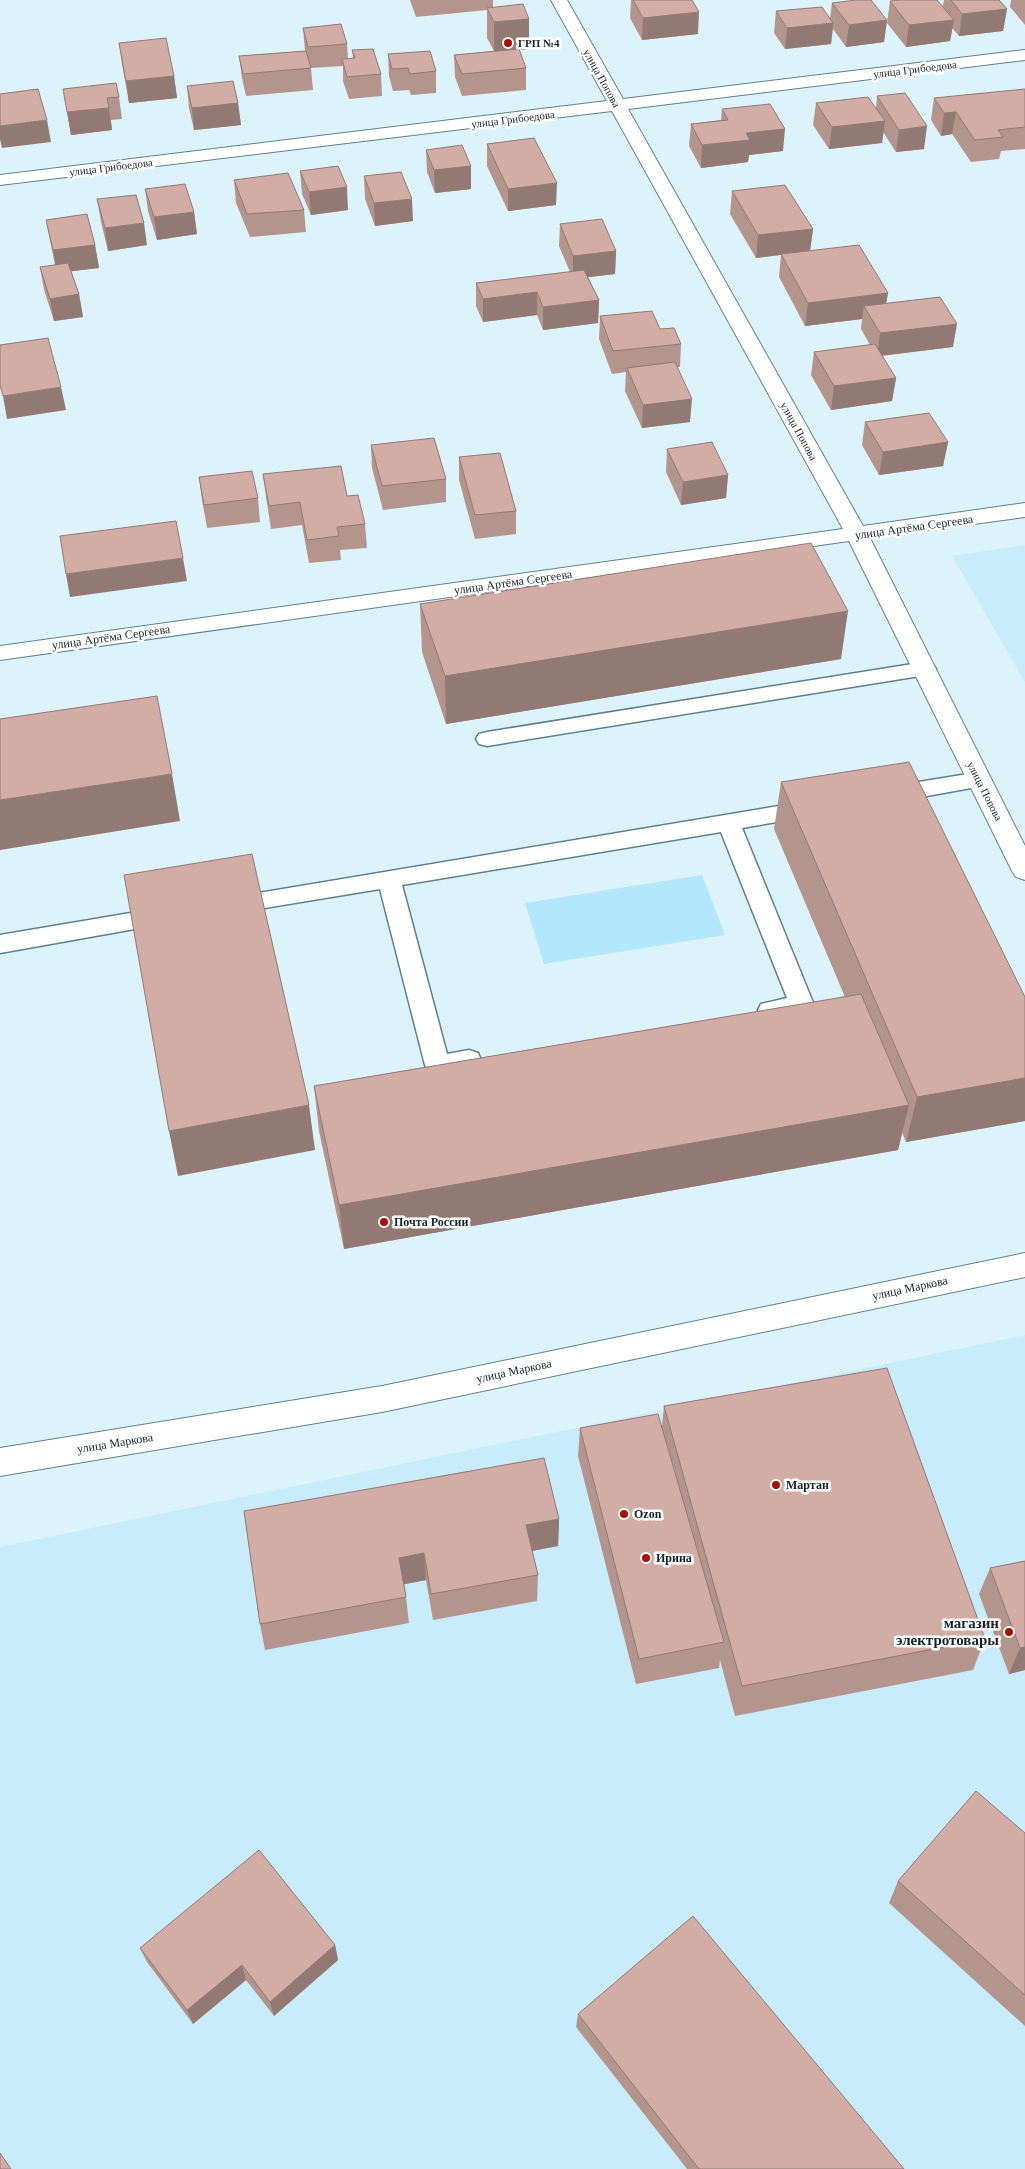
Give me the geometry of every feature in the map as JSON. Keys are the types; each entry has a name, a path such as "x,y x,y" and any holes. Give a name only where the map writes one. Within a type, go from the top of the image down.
{"street":[{"name":"улица Попова","path":"559,0 857,535 1025,870"},
{"name":"улица Грибоедова","path":"0,180 1025,55"},
{"name":"улица Артёма Сергеева","path":"0,653 857,535 1025,510"},
{"name":"улица Маркова","path":"0,1462 382,1399 1025,1264"}],"lane":[{"path":"487,739 925,669"},
{"path":"864,800 980,780"},
{"path":"0,944 834,804"},
{"path":"728,822 802,1005 744,1015"},
{"path":"389,879 437,1066 494,1056"}],"shaded area":[{"path":"1025,545 1025,682 952,556"},
{"path":"702,875 725,935 544,964 525,903"},
{"path":"1025,1335 1025,2169 0,2169 0,1547"}],"building":[{"path":"633,0 692,0 699,12 643,18"},
{"path":"871,0 887,20 849,25 832,3"},
{"path":"937,0 954,20 909,25 890,1"},
{"path":"951,0 999,0 1007,9 962,14"},
{"path":"523,4 529,19 494,22 487,8"},
{"path":"822,7 833,23 787,28 776,11"},
{"path":"341,24 347,44 308,47 303,28"},
{"path":"166,38 174,76 126,81 119,43"},
{"path":"373,49 381,74 347,77 342,59 355,58 352,50"},
{"path":"519,49 526,68 462,74 454,55"},
{"path":"306,51 311,68 243,74 239,56"},
{"path":"430,51 436,71 410,74 408,68 392,69 388,54"},
{"path":"233,81 238,103 192,108 187,86"},
{"path":"116,83 119,97 107,98 109,108 67,112 63,89"},
{"path":"38,89 47,120 0,126 0,94"},
{"path":"1025,89 1025,127 998,130 1003,137 975,140 956,112 944,113 934,98"},
{"path":"905,93 927,126 899,130 877,96"},
{"path":"868,97 885,121 832,127 816,103"},
{"path":"770,104 785,129 746,133 750,140 702,145 691,124 728,120 722,109"},
{"path":"534,138 557,183 508,189 487,144"},
{"path":"462,145 471,166 434,170 426,150"},
{"path":"338,166 347,187 309,192 300,171"},
{"path":"401,172 412,199 374,203 364,176"},
{"path":"288,173 304,210 247,214 234,180"},
{"path":"185,184 194,212 154,217 145,189"},
{"path":"785,185 813,229 758,235 732,191"},
{"path":"136,195 144,223 105,228 97,199"},
{"path":"87,214 95,245 53,250 46,220"},
{"path":"602,219 616,251 573,256 560,224"},
{"path":"859,245 888,293 808,303 781,254"},
{"path":"68,263 79,294 50,299 40,267"},
{"path":"584,270 599,300 543,307 537,292 483,299 476,283"},
{"path":"940,297 957,324 880,333 864,306"},
{"path":"652,311 660,329 674,328 681,344 613,351 600,316"},
{"path":"48,338 61,387 3,396 0,385 0,345"},
{"path":"875,344 896,378 834,386 814,352"},
{"path":"675,362 692,399 643,405 627,368"},
{"path":"929,413 948,442 883,452 865,422"},
{"path":"434,438 446,479 382,486 371,445"},
{"path":"712,442 728,475 683,482 667,449"},
{"path":"500,453 516,511 475,515 459,457"},
{"path":"341,466 347,496 358,495 365,524 337,527 339,536 307,540 300,502 269,506 263,474"},
{"path":"252,471 258,498 204,505 199,477"},
{"path":"176,521 183,558 66,574 60,536"},
{"path":"811,543 848,611 445,676 420,604"},
{"path":"157,696 172,774 0,800 0,719"},
{"path":"909,762 1025,997 1025,1078 917,1097 781,782"},
{"path":"252,854 309,1105 169,1131 124,875"},
{"path":"861,994 909,1105 339,1205 314,1086"},
{"path":"887,1368 985,1639 742,1686 664,1406"},
{"path":"658,1414 724,1642 639,1659 580,1428"},
{"path":"544,1458 559,1519 526,1525 538,1575 431,1594 424,1553 399,1558 406,1597 260,1624 244,1511"},
{"path":"1025,1561 1025,1647 1020,1648 990,1568"},
{"path":"976,1791 1025,1833 1025,1995 898,1881"},
{"path":"259,1850 335,1945 270,2002 242,1965 187,2010 140,1948"},
{"path":"693,1916 904,2169 699,2169 578,2014"},
{"path":"0,2153 11,2169 0,2169"}],"place":[{"name":"ГРП №4","path":"508,43"},
{"name":"Почта России","path":"384,1222"},
{"name":"Мартан","path":"776,1485"},
{"name":"Ozon","path":"624,1514"},
{"name":"Ирина","path":"646,1558"},
{"name":"магазин электротовары","path":"1009,1632"}]}
